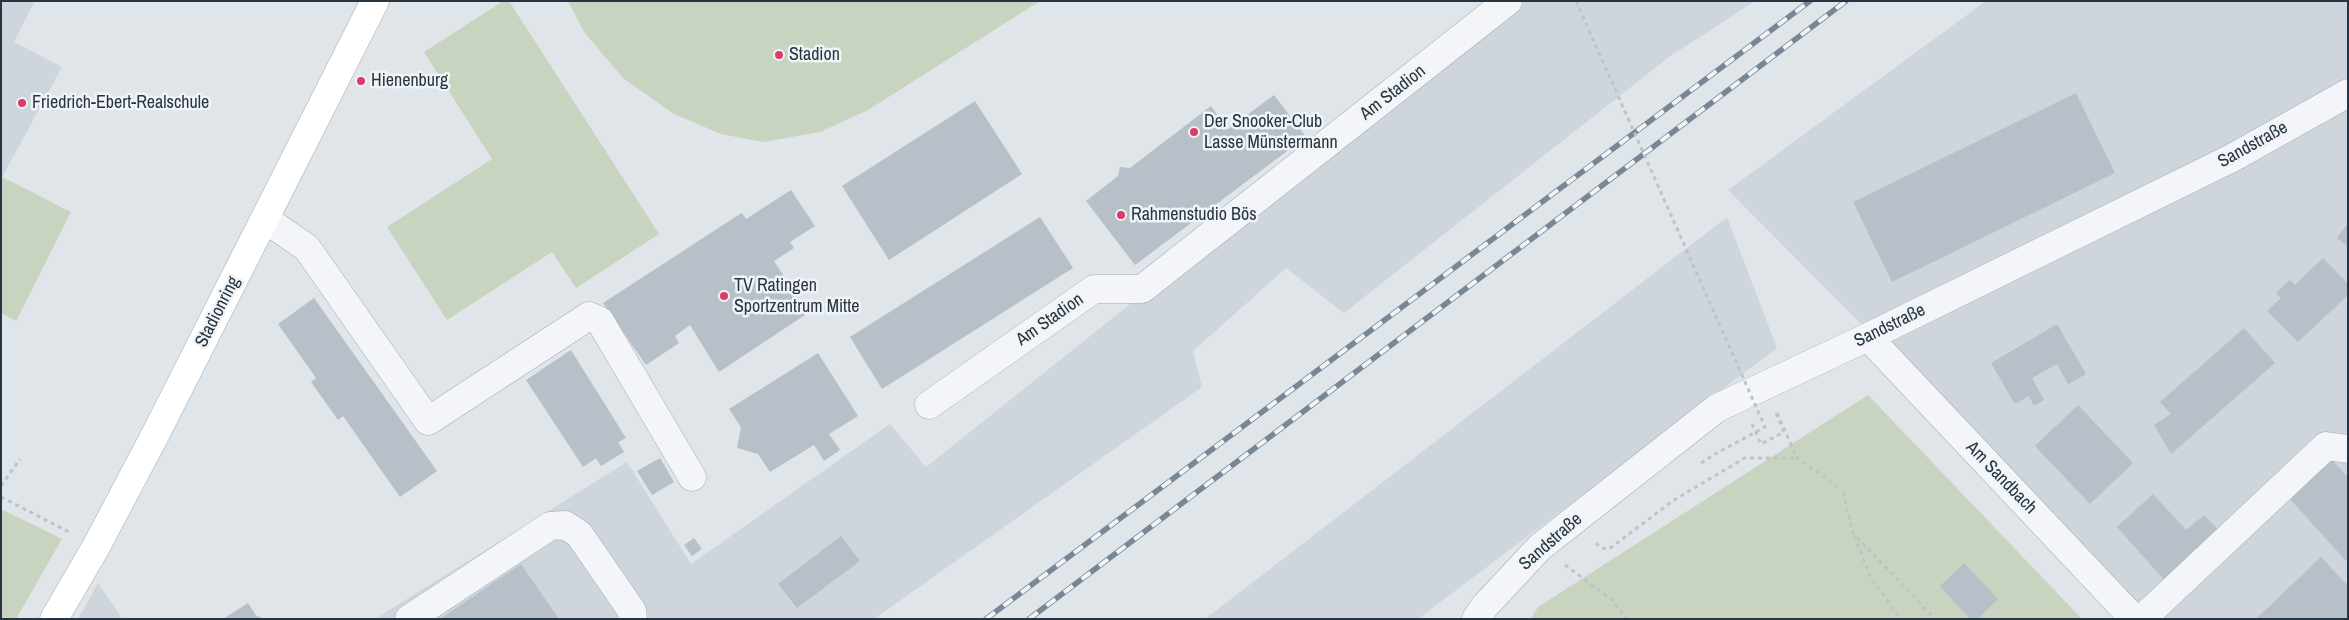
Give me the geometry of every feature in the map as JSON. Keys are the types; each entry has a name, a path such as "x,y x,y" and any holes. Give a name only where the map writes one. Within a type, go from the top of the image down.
{"main road":[{"name":"Stadionring","path":"54,619 97,545 375,1"}],"street":[{"name":"Am Stadion","path":"929,405 1094,289 1142,289 1493,15 1508,1"},
{"name":"Sandstraße","path":"1476,619 1484,607 1540,547 1717,408 1868,337 2232,158 2348,93"},
{"path":"265,219 307,248 428,421 589,316 600,321 692,477"},
{"name":"Am Sandbach","path":"1868,337 2134,619"},
{"path":"2142,619 2326,446 2348,449"},
{"path":"409,619 550,526 565,525 579,534 632,611 633,619"}],"path":[{"path":"1576,1 1765,427 1693,468"},
{"path":"1750,420 1761,444 1784,432 1775,410 1761,417"},
{"path":"1786,433 1797,458 1838,487"},
{"path":"1598,535 1596,542 1601,548 1609,549 1674,500 1745,458 1797,458"},
{"path":"1,486 20,459"},
{"path":"1843,492 1853,533 1871,578 1901,619"},
{"path":"1,497 97,545"},
{"path":"1853,533 1935,619"},
{"path":"1540,547 1611,599 1628,619"}],"shaded area":[{"name":"Friedrich-Ebert-Realschule","path":"1,1 35,1 14,42 62,67 1,179"},
{"path":"1510,1 1755,1 1669,57 1344,313 1286,268 1193,351 1202,387 874,619 375,619 627,462 691,564 890,424 926,467"},
{"path":"1986,1 2348,1 2348,619 2155,619 1728,190"},
{"path":"1727,217 1777,348 1418,619 1205,619"},
{"path":"98,583 114,606 122,619 78,619"}],"green space":[{"path":"503,1 509,1 659,234 576,288 552,252 447,320 387,227 492,159 424,52"},
{"name":"Stadion","path":"568,1 1040,1 868,110 820,132 763,142 721,134 674,114 623,78 584,32"},
{"path":"2,177 71,212 16,321 1,313"},
{"path":"1868,395 2082,619 1531,619 1538,607"},
{"path":"1,509 62,539 16,619 1,619"}],"building":[{"path":"2076,93 2115,173 1892,282 1853,202"},
{"path":"1274,95 1306,137 1135,265 1086,201 1118,176 1120,167 1130,168 1211,106 1228,129"},
{"path":"975,101 1022,174 889,260 842,186"},
{"name":"TV Ratingen Sportzentrum Mitte","path":"791,190 815,226 790,242 794,248 774,261 808,313 719,372 690,325 675,336 679,343 646,365 603,303 740,214 742,213 746,219"},
{"path":"1040,217 1073,268 882,389 850,337"},
{"path":"2348,223 2348,246 2337,238"},
{"path":"2323,258 2348,284 2348,295 2298,342 2267,311 2281,298 2276,293 2290,280 2295,285"},
{"path":"314,298 437,471 400,497 343,416 338,420 311,382 316,378 278,324"},
{"path":"2057,324 2086,374 2068,384 2057,364 2032,378 2044,400 2034,406 2029,396 2015,404 1991,363"},
{"path":"2244,328 2275,363 2171,454 2154,425 2171,414 2160,402"},
{"path":"571,350 626,438 618,442 624,452 601,466 596,458 583,467 526,380"},
{"path":"818,353 858,416 829,434 840,450 824,461 814,445 770,472 758,454 737,448 741,427 729,409"},
{"path":"2078,405 2133,463 2090,504 2035,446"},
{"path":"660,458 674,482 652,495 637,471"},
{"path":"2332,460 2348,477 2348,560 2346,561 2290,499"},
{"path":"2153,494 2186,530 2204,515 2220,532 2166,582 2117,527"},
{"path":"841,536 860,561 797,608 778,584"},
{"path":"694,538 702,549 692,556 684,545"},
{"path":"2321,557 2346,584 2348,582 2348,619 2256,619"},
{"path":"1964,563 1998,599 1977,619 1970,619 1940,586"},
{"path":"521,564 559,619 440,619"},
{"path":"248,603 257,617 259,616 261,619 223,619"}],"railway":[{"path":"986,619 1810,1"},
{"path":"1029,619 1846,1"}],"place":[{"name":"Stadion","path":"779,55"},
{"name":"Hienenburg","path":"361,81"},
{"name":"Friedrich-Ebert-Realschule","path":"22,103"},
{"name":"Der Snooker-Club Lasse Münstermann","path":"1194,132"},
{"name":"Rahmenstudio Bös","path":"1121,215"},
{"name":"TV Ratingen Sportzentrum Mitte","path":"724,296"}]}
